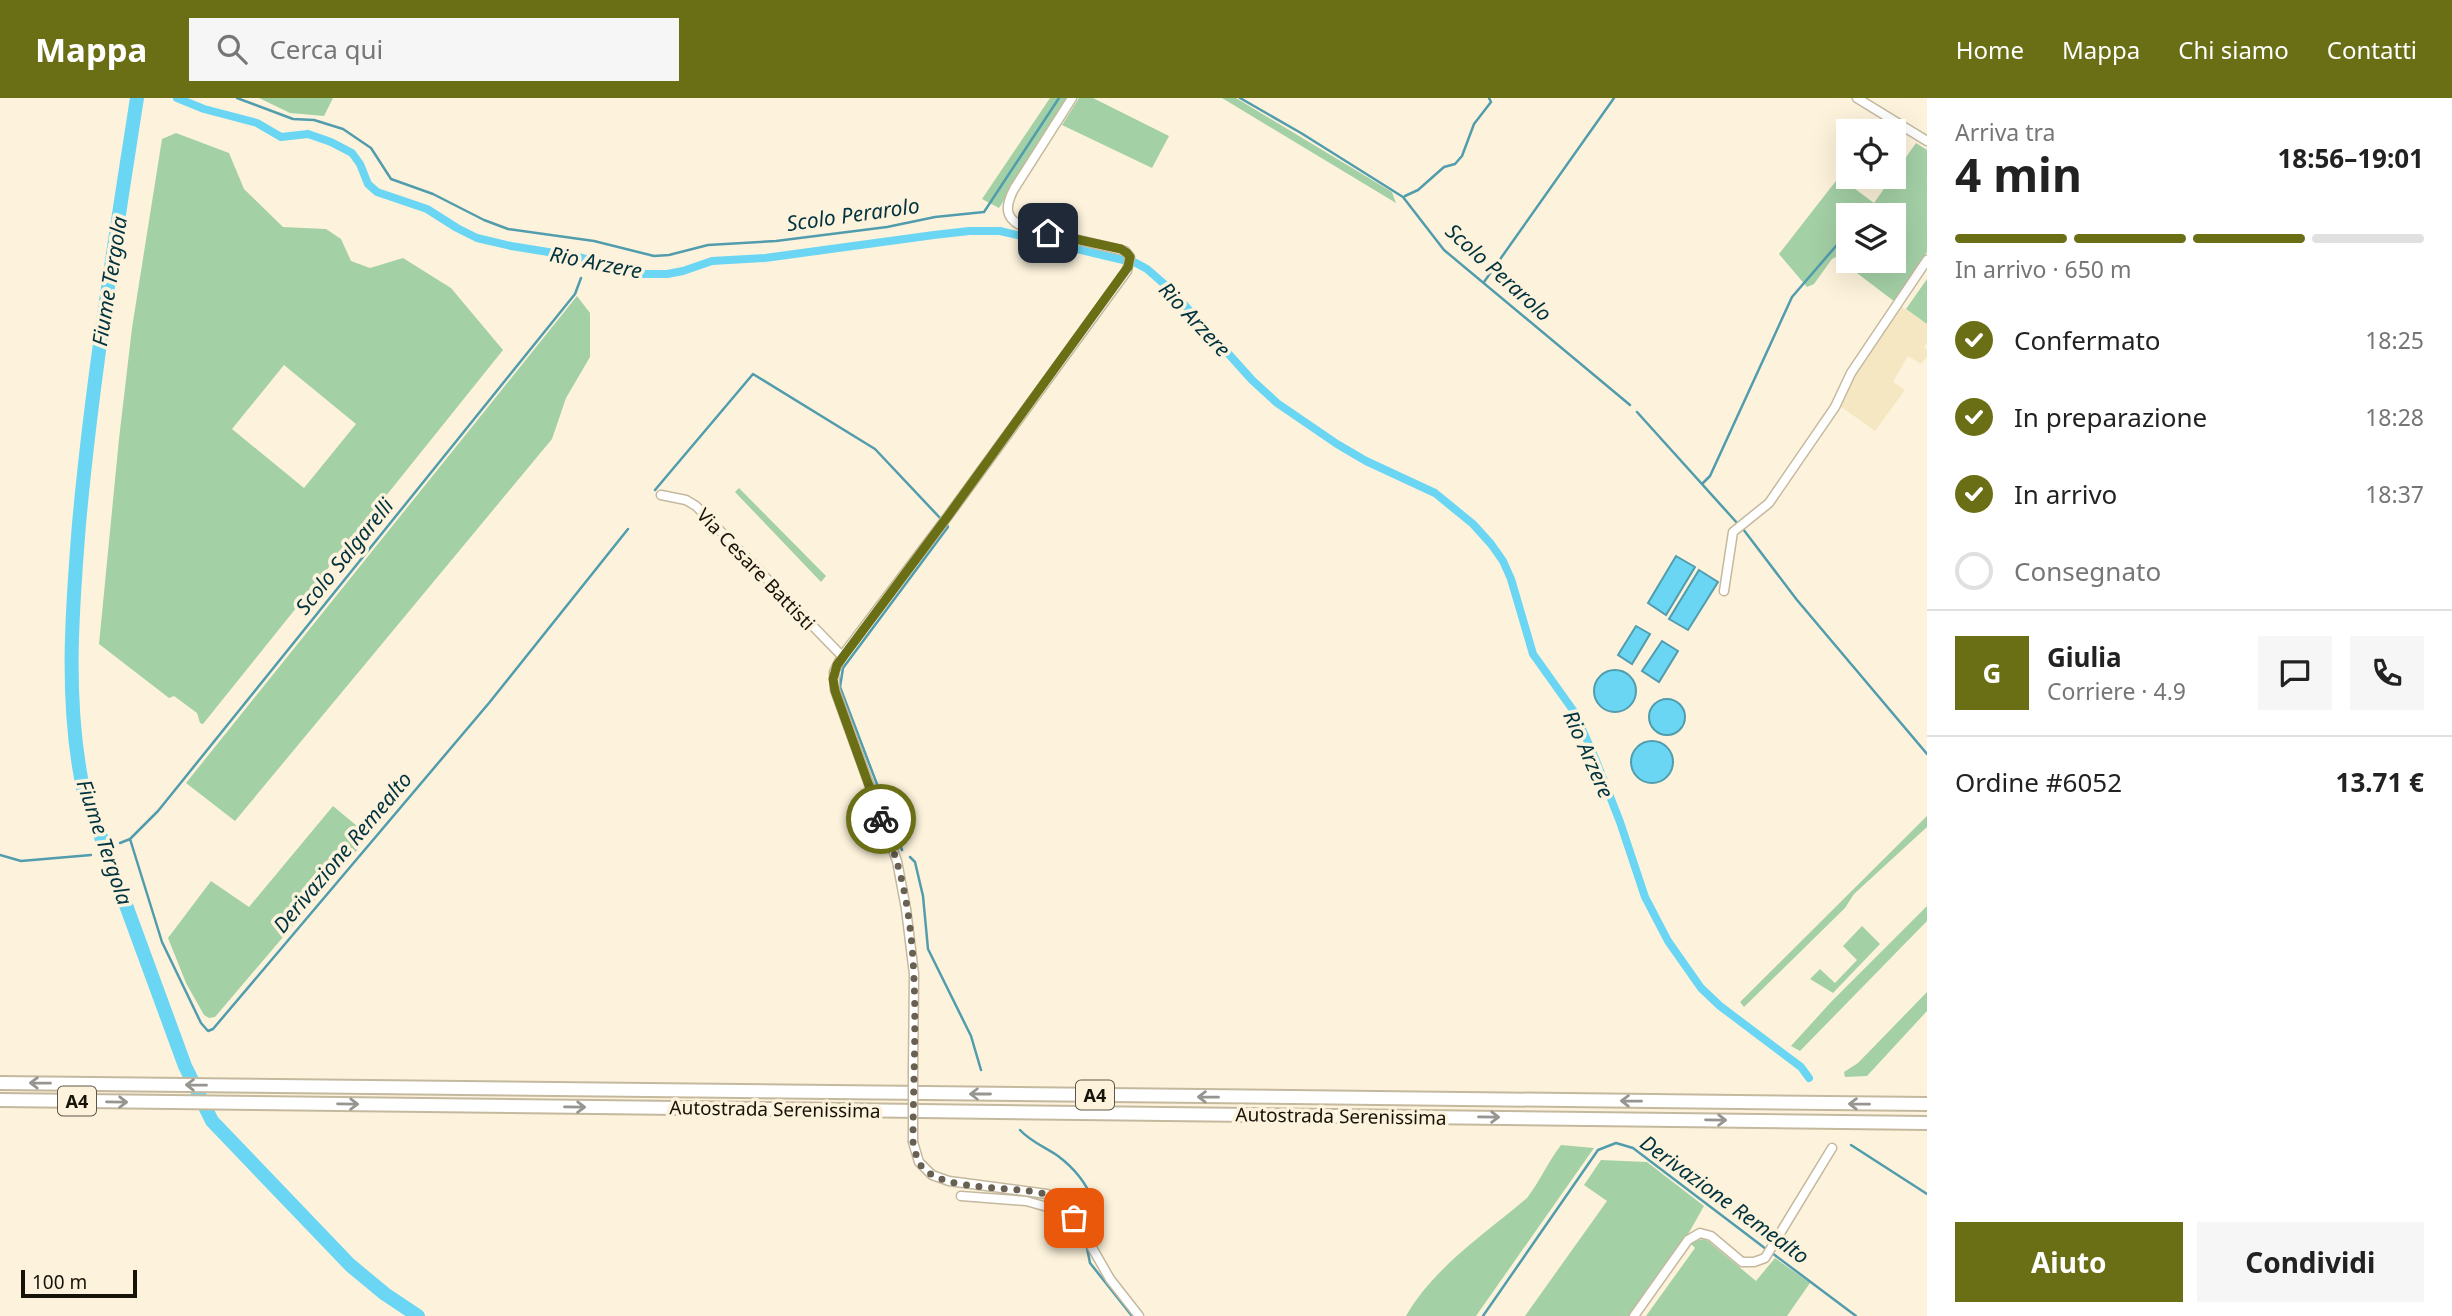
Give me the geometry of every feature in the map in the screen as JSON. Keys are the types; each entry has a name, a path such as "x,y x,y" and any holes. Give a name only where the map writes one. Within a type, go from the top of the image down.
{"highway":[{"name":"Autostrada Serenissima","path":"0,1083 1927,1104"},
{"name":"Autostrada Serenissima","path":"0,1100 1927,1123"}],"street":[{"path":"1072,98 1014,189 1008,203 1008,216 1010,220 1024,227 1121,249 1127,253 1129,262 948,516 842,656 834,672 833,685 897,861 906,909 914,974 913,1142 919,1162 932,1175 948,1181 1047,1194 1065,1201 1083,1220 1090,1244 1110,1279 1139,1316"},
{"path":"1857,98 1927,141"},
{"path":"1724,591 1733,532 1769,503 1835,407 1851,373 1927,260"},
{"name":"Via Cesare Battisti","path":"661,495 686,500 696,506 842,656"},
{"path":"1634,1316 1688,1240 1700,1233 1711,1237 1742,1262 1765,1258 1832,1148"},
{"path":"961,1196 1026,1201 1083,1220"}],"shaded area":[{"path":"1901,306 1927,324 1927,343 1924,347 1927,357 1921,364 1908,356 1893,382 1905,390 1875,431 1840,406 1853,378"}],"green space":[{"path":"259,98 333,98 324,116 290,113"},
{"path":"1050,98 1070,98 999,208 982,199"},
{"path":"1079,98 1093,98 1169,136 1152,168 1062,125"},
{"path":"1222,98 1236,98 1392,192 1396,203"},
{"path":"176,133 229,153 244,189 283,227 326,229 341,239 351,261 370,268 403,258 451,288 503,350 203,724 200,723 197,713 174,696 169,698 99,644 132,328 162,139","holes":["284,365 356,424 304,488 232,429"]},
{"path":"1916,143 1927,150 1927,252 1895,302 1857,273 1906,273 1906,203 1874,203 1884,189 1906,189 1906,157"},
{"path":"1836,181 1836,189 1855,189 1874,203 1836,203 1836,257 1814,284 1807,287 1779,254"},
{"path":"1927,279 1927,324 1906,309"},
{"path":"577,296 590,313 590,357 566,398 552,439 235,821 186,783"},
{"path":"739,488 826,576 821,582 735,492"},
{"path":"333,806 369,836 215,1017 204,1015 186,983 168,938 211,881 249,907"},
{"path":"1927,816 1927,827 1854,894 1845,908 1744,1007 1740,1002"},
{"path":"1927,906 1927,921 1800,1051 1791,1046 1831,1002"},
{"path":"1862,926 1880,944 1833,993 1810,979 1820,969 1835,983 1857,960 1843,946"},
{"path":"1927,992 1927,1011 1867,1076 1845,1077 1844,1072 1858,1063"},
{"path":"1561,1145 1594,1148 1476,1316 1406,1316 1431,1282 1446,1267 1527,1198"},
{"path":"1601,1160 1647,1162 1704,1206 1687,1236 1631,1316 1525,1316 1607,1201 1584,1185"},
{"path":"1703,1239 1756,1281 1775,1258 1810,1283 1787,1316 1646,1316 1695,1248 1691,1244"}],"water":[{"path":"1676,556 1695,567 1666,615 1648,603"},
{"path":"1699,570 1718,582 1688,630 1669,619"},
{"path":"1636,626 1650,634 1632,664 1618,655"},
{"path":"1662,641 1678,651 1659,682 1642,671"},
{"path":"1615,670 1630,676 1636,691 1630,706 1615,712 1600,706 1594,691 1600,676"},
{"path":"1667,699 1680,704 1685,717 1680,730 1667,735 1654,730 1649,717 1654,704"},
{"path":"1652,741 1667,747 1673,762 1667,777 1652,783 1637,777 1631,762 1637,747"}],"waterway":[{"name":"Fiume Tergola","path":"137,98 97,364 76,557 72,690 77,756 83,788 185,1066 212,1121 350,1265 385,1294 418,1316"},
{"name":"Rio Arzere","path":"177,98 204,109 257,123 281,137 308,134 331,142 352,153 368,184 377,192 427,209 477,238 579,257 642,274 667,274 712,261 765,258 969,231 1000,231 1136,263 1147,269 1171,290 1252,380 1277,403 1366,461 1435,493 1473,524 1491,544 1511,579 1533,654 1575,713 1620,822 1645,897 1668,941 1701,988 1720,1006 1801,1067 1809,1078"},
{"name":"Scolo Perarolo","path":"237,98 293,119 314,120 343,129 371,148 391,179 433,194 484,220 508,229 594,241 654,256 708,245 776,241 984,212 1059,98"},
{"name":"Scolo Perarolo","path":"1240,98 1403,197 1444,250 1630,405"},
{"path":"1405,196 1418,190 1444,167 1455,164 1462,156 1474,124 1491,102 1489,98"},
{"path":"1484,282 1614,98"},
{"path":"1702,484 1710,476 1792,297 1836,246"},
{"name":"Scolo Salgarelli","path":"120,843 130,839 158,811 575,294 581,278"},
{"name":"Derivazione Remealto","path":"655,490 753,374 875,449 941,519"},
{"name":"Scolo Perarolo","path":"1637,412 1738,524"},
{"name":"Derivazione Remealto","path":"902,850 840,687 843,668 947,525"},
{"name":"Derivazione Remealto","path":"130,839 162,942 201,1023 208,1031 213,1029 489,703 628,529"},
{"name":"Scolo Perarolo","path":"1743,529 1797,600 1927,754"},
{"path":"0,855 21,861 91,855"},
{"name":"Derivazione Remealto","path":"910,857 915,862 923,896 928,949 971,1036 981,1070"},
{"name":"Derivazione Remealto","path":"1020,1130 1058,1156 1079,1176 1093,1201 1087,1214"},
{"name":"Derivazione Remealto","path":"1483,1316 1598,1150 1616,1143 1633,1148 1766,1249"},
{"name":"Rio Arzere","path":"1851,1145 1927,1194"},
{"name":"Derivazione Remealto","path":"1086,1243 1090,1263 1132,1316"},
{"name":"Derivazione Remealto","path":"1772,1253 1856,1316"}],"way so far":[{"path":"881,819 897,861 914,974 913,1142 919,1162 932,1175 948,1181 1047,1194 1065,1201 1083,1220 1074,1218"}],"route":[{"path":"881,819 833,685 837,665 1127,271 1130,257 1121,249 1048,233"}]}
